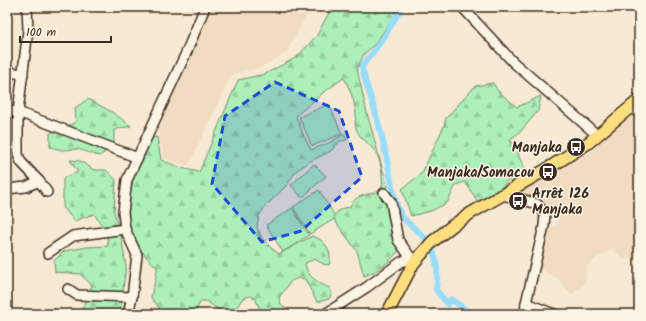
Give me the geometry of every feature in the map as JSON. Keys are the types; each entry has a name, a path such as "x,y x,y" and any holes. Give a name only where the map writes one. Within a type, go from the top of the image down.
{"main road":[{"path":"387,314 413,260 429,245 452,226 500,195 547,169 588,143 597,135 634,110 639,100"}],"street":[{"path":"27,7 28,30 18,112 18,154 21,162 39,180 47,192"},
{"path":"128,314 132,297 137,255 125,229 123,212 127,180 187,51 205,7"},
{"path":"462,7 513,62 597,135"},
{"path":"7,72 23,74"},
{"path":"7,111 18,112 138,158"},
{"path":"7,189 26,187 39,180"},
{"path":"325,314 401,262 413,260 398,240 391,202 384,193"},
{"path":"500,195 518,198 537,204 545,214 544,226 526,303 525,314"},
{"path":"48,253 73,236 125,229"},
{"path":"68,289 77,295 132,297"},
{"path":"526,303 554,314"}],"highlighted area":[{"path":"275,82 339,111 362,177 301,231 262,242 212,184 225,116"}],"shaded area":[{"path":"208,7 311,7 286,53 260,68 232,74 189,165 183,165 163,157 158,130 185,60"},
{"path":"629,113 639,115 639,266 628,257 625,260 612,249 603,255 598,256 587,267 584,284 572,295 557,278 538,268 545,230 549,233 554,226 557,226 559,213 548,213 548,210 553,209 534,197 520,195 519,191 593,150"}],"green space":[{"path":"332,7 397,7 395,15 375,44 364,54 357,69 367,113 387,185 401,248 384,265 364,276 357,251 335,221 334,216 339,210 350,207 353,201 357,198 376,192 382,187 382,175 378,157 373,149 357,132 355,126 356,113 354,104 350,90 344,78 324,92 296,116 311,150 329,143 344,134 347,140 340,141 331,151 309,162 296,171 287,185 264,208 259,216 257,227 262,238 279,254 312,236 324,243 330,255 329,265 323,264 315,259 305,263 308,272 314,279 330,288 332,293 329,299 317,302 305,279 298,278 291,281 279,298 281,304 291,314 262,314 255,298 250,296 243,298 232,314 225,314 206,301 201,301 196,310 196,314 164,314 151,298 157,267 147,258 139,247 127,224 129,189 152,138 157,137 161,160 182,168 199,172 238,80 265,74 297,57 317,35"},
{"path":"493,83 498,91 517,107 541,96 538,111 521,131 509,140 517,145 519,157 526,171 512,182 508,180 498,190 479,203 465,182 456,185 447,203 431,211 411,216 402,189 422,173 444,126 446,118 475,86"},
{"path":"88,99 112,112 131,126 114,130 114,147 99,156 78,149 62,150 50,147 50,133 76,122 75,108"},
{"path":"329,104 342,134 312,146 299,117"},
{"path":"70,160 80,161 94,170 106,170 116,180 114,212 121,235 126,266 120,314 80,314 92,285 80,274 55,272 54,261 64,251 87,247 108,246 107,233 94,214 74,221 63,207 63,178 78,172"},
{"path":"314,164 326,176 302,198 291,185"},
{"path":"319,190 336,218 310,234 293,207"},
{"path":"292,208 309,235 283,252 266,225"}],"waterway":[{"path":"402,7 383,39 362,66 363,73 380,129 393,190 400,213 431,246 437,267 436,290 448,304 451,299 466,310 475,314"}],"place":[{"name":"Manjaka","path":"576,147"},
{"name":"Manjaka/Somacou","path":"548,172"},
{"name":"Arrêt 126 Manjaka","path":"518,201"}]}
